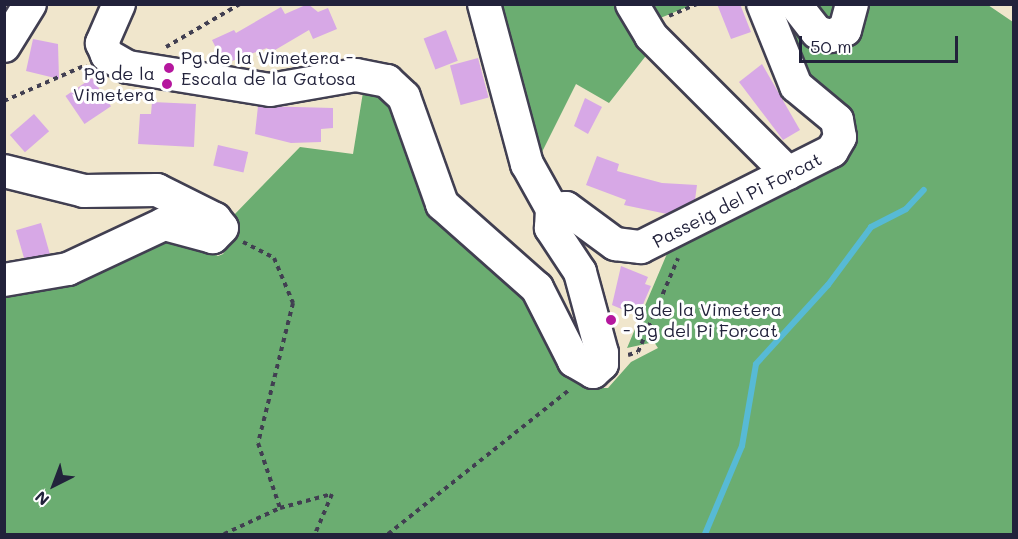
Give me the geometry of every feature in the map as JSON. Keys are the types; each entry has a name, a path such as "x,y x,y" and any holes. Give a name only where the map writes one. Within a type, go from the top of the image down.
{"street":[{"path":"4,46 30,4"},
{"path":"119,4 103,36 118,61 270,90 356,75 387,81 404,98 442,204 537,288 574,361 595,367 580,272 551,228 552,209 526,164 484,4"},
{"path":"632,4 651,36 788,173"},
{"name":"Passeig del Pi Forcat","path":"552,209 566,208 602,238 628,247 680,232 831,151 840,127 832,114 796,86 763,4"},
{"path":"795,4 817,32 830,36 845,30 852,4"},
{"path":"4,171 84,191 157,190 215,219 221,231 209,237 164,224 51,275 4,279"}],"path":[{"path":"4,101 118,61 240,4"},
{"path":"221,231 274,258 293,303 258,443 280,508"},
{"path":"388,534 496,453 595,367 638,352 684,245 680,232"},
{"path":"224,534 280,508 332,494 315,534"}],"green space":[{"path":"498,4 622,5 652,48 609,103 576,84 538,160"},
{"path":"643,5 692,5 653,21"},
{"path":"773,5 988,5 1013,22 1013,534 5,534 5,290 130,246 182,236 218,256 223,254 236,235 233,216 300,147 353,154 364,86 389,100 397,122 528,293 574,378 585,388 608,388 631,362 658,348 654,342 627,348 669,249 851,145 853,111 811,87"}],"building":[{"path":"308,4 318,12 328,8 337,29 313,39 309,30 270,53 267,48 224,64 212,40 234,30 236,33 281,7 285,14"},
{"path":"717,4 740,4 751,32 731,39"},
{"path":"446,30 458,61 435,69 424,39"},
{"path":"33,39 58,44 59,79 26,71"},
{"path":"478,58 489,98 461,105 450,66"},
{"path":"762,64 800,130 783,140 739,82"},
{"path":"92,78 111,106 84,124 65,96"},
{"path":"585,98 602,107 588,134 574,126"},
{"path":"152,102 196,104 194,147 138,144 140,114 151,114"},
{"path":"258,106 333,108 333,128 321,129 321,142 291,143 255,134"},
{"path":"34,114 49,131 25,152 10,135"},
{"path":"218,145 248,152 243,172 213,165"},
{"path":"597,156 619,164 617,171 662,183 697,185 695,200 667,214 624,205 626,200 586,185"},
{"path":"41,223 50,254 25,261 16,230"},
{"path":"621,266 648,277 645,284 651,286 638,316 612,305"}],"waterway":[{"path":"705,534 742,446 756,364 828,285 871,227 906,209 924,190"}],"place":[{"name":"Pg de la Vimetera - Escala de la Gatosa","path":"169,68"},
{"name":"Pg de la Vimetera","path":"167,84"},
{"name":"Pg de la Vimetera - Pg del Pi Forcat","path":"611,320"}]}
